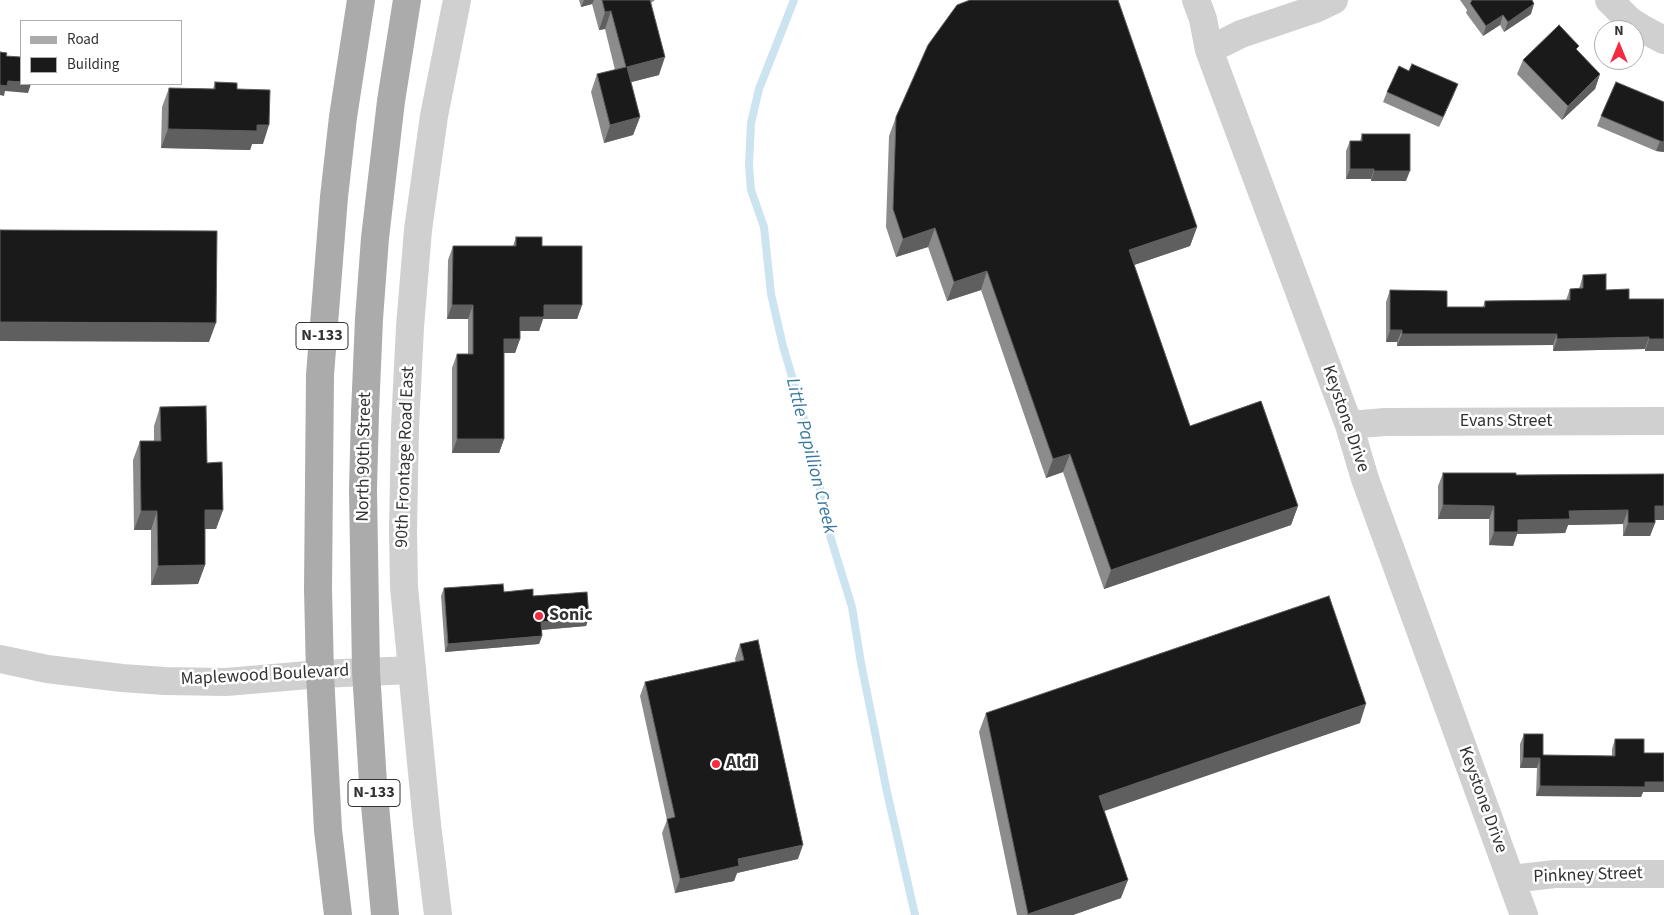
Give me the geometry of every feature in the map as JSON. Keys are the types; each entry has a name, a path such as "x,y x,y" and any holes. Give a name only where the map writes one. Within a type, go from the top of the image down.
{"main road":[{"name":"N-133","path":"338,915 328,830 320,674 318,589 320,375 334,197 343,117 361,0"},
{"name":"North 90th Street","path":"385,915 373,783 366,671 363,489 364,413 375,238 407,0"}],"street":[{"name":"90th Frontage Road East","path":"438,915 427,824 404,587 405,436 410,327 422,203 434,116 456,0"},
{"name":"Keystone Drive","path":"1196,0 1209,50 1349,425 1365,479 1524,915"},
{"path":"1209,50 1241,34 1334,0"},
{"path":"1608,0 1629,20 1643,30 1664,40"},
{"name":"Evans Street","path":"1349,425 1385,422 1664,421"},
{"name":"Maplewood Boulevard","path":"0,659 47,669 165,681 226,682 366,671 412,670"},
{"name":"Pinkney Street","path":"1511,879 1555,874 1664,874"}],"building":[{"path":"602,0 650,0 665,57 627,67 640,117 610,125 597,74 626,67 611,11 605,12"},
{"path":"970,0 1118,0 1197,227 1129,250 1190,426 1261,401 1298,506 1111,570 1070,454 1053,459 987,271 954,282 935,228 903,239 893,209 896,117 928,45 957,5"},
{"path":"1471,0 1532,0 1534,4 1508,22 1503,15 1486,26 1470,3"},
{"path":"1559,25 1579,46 1576,49 1594,70 1600,74 1568,106 1523,60"},
{"path":"0,52 7,53 6,56 20,57 20,82 8,81 7,86 0,85"},
{"path":"1412,64 1458,84 1443,117 1387,92 1399,66 1409,71"},
{"path":"215,82 237,83 237,89 270,90 269,125 257,125 257,131 168,129 169,88 215,89"},
{"path":"1616,82 1664,102 1664,142 1601,116"},
{"path":"1362,134 1410,134 1410,171 1350,169 1350,141 1362,141"},
{"path":"0,230 217,231 216,323 0,322"},
{"path":"516,237 542,237 542,246 582,246 582,305 544,305 544,317 520,317 520,339 504,339 504,439 457,439 457,354 473,354 473,305 452,305 453,246 516,246"},
{"path":"1606,274 1606,290 1629,289 1629,299 1664,299 1664,339 1649,339 1649,337 1557,339 1557,334 1402,334 1402,330 1390,330 1390,290 1447,291 1447,307 1485,307 1485,301 1570,300 1570,289 1583,288 1583,275"},
{"path":"206,406 207,463 222,462 223,510 205,510 205,565 158,566 157,511 141,511 140,441 161,441 160,407"},
{"path":"1443,473 1516,473 1516,475 1664,474 1664,506 1655,506 1655,523 1628,523 1628,510 1569,511 1570,519 1518,520 1518,532 1494,532 1494,506 1443,505"},
{"path":"503,584 504,592 533,589 533,596 587,592 589,618 541,622 542,636 448,644 444,588"},
{"path":"1329,596 1366,704 1099,796 1128,880 1028,914 986,713"},
{"name":"Aldi","path":"758,640 803,845 738,859 739,866 680,879 667,819 675,817 645,682 744,660 740,644"},
{"path":"1524,734 1543,734 1543,755 1615,756 1615,739 1644,739 1644,753 1664,753 1664,782 1645,782 1645,787 1540,786 1540,758 1523,758"}],"waterway":[{"name":"Little Papillion Creek","path":"794,0 759,89 751,123 749,165 751,190 764,227 771,294 783,346 817,472 827,526 852,607 861,663 887,792 915,915"}],"place":[{"name":"Sonic","path":"539,616"},
{"name":"Aldi","path":"716,764"}]}
